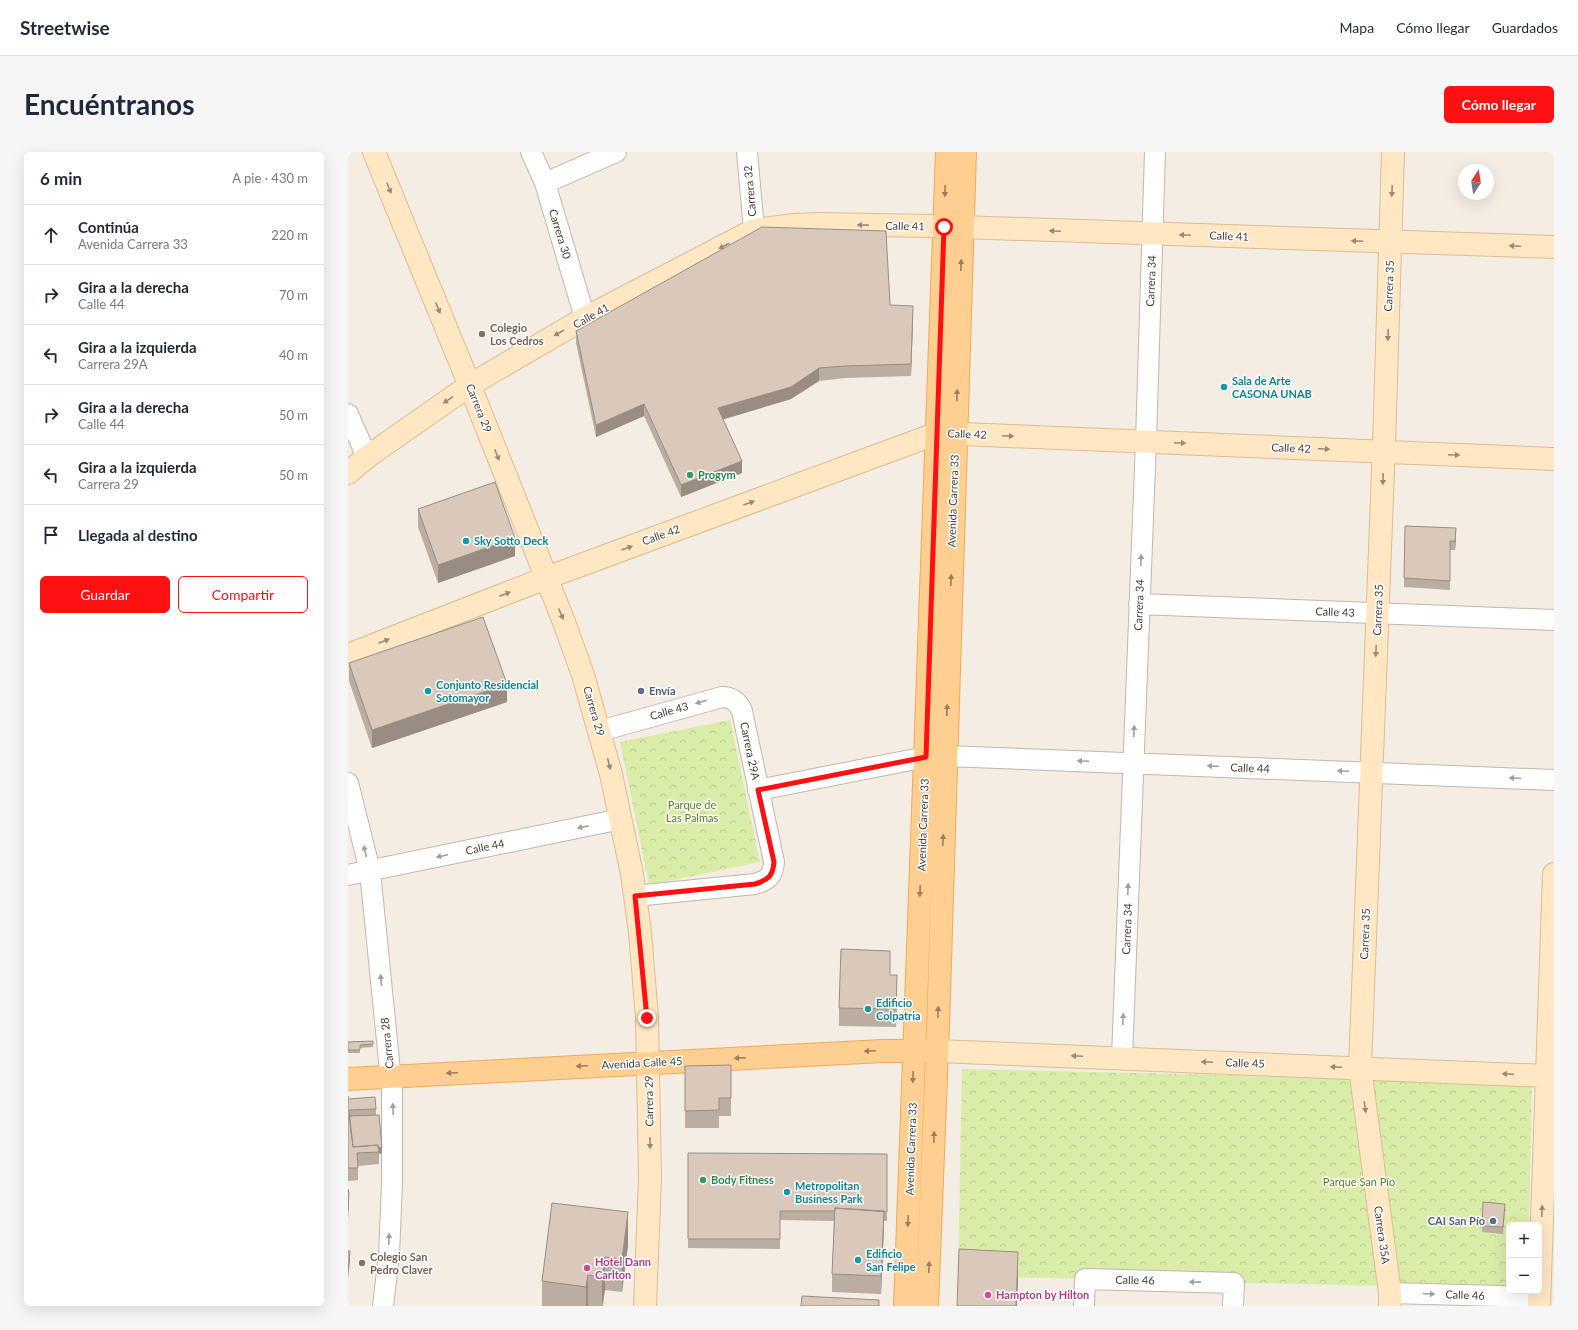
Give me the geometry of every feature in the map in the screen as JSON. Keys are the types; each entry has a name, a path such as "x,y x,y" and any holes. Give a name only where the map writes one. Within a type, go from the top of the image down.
{"main road":[{"name":"Avenida Carrera 33","path":"947,152 954,227"},
{"name":"Avenida Carrera 33","path":"927,1306 937,1051 936,757 946,433 954,227 965,152"},
{"name":"Avenida Carrera 33","path":"905,1306 914,1050 936,757"},
{"name":"Avenida Calle 45","path":"348,1079 883,1051 937,1051"}],"street":[{"name":"Carrera 29","path":"374,152 470,385 579,662 600,730 621,819 635,896 647,1012 650,1178 645,1306"},
{"name":"Carrera 30","path":"531,152 545,183 585,318"},
{"path":"545,183 616,152"},
{"name":"Carrera 32","path":"747,152 754,230"},
{"name":"Carrera 34","path":"1122,1058 1146,442 1155,152"},
{"name":"Carrera 35","path":"1360,1068 1384,452 1393,152"},
{"name":"Calle 41","path":"348,472 470,385 585,318 754,230 794,225 819,224 954,227 1554,248"},
{"path":"348,414 367,457"},
{"name":"Calle 42","path":"348,655 546,578 946,433 1554,459"},
{"name":"Calle 43","path":"1139,604 1554,620"},
{"name":"Calle 43","path":"600,730 717,698 731,698 738,703"},
{"name":"Carrera 29A","path":"635,896 755,884 769,878 773,870 774,862 742,711 738,703"},
{"name":"Calle 44","path":"758,790 936,757 1133,763 1554,780"},
{"name":"Carrera 28","path":"348,783 370,871 391,1076 393,1114 392,1183 389,1255 383,1306"},
{"name":"Calle 44","path":"348,875 621,819"},
{"path":"1539,1302 1551,1076 1554,874"},
{"name":"Calle 45","path":"937,1051 1551,1076"},
{"name":"Carrera 35A","path":"1360,1068 1390,1299"},
{"name":"Calle 46","path":"1084,1306 1085,1279 1234,1283 1233,1306"},
{"name":"Calle 46","path":"1390,1299 1539,1302"}],"green space":[{"name":"Parque de Las Palmas","path":"730,720 760,862 649,885 620,742"},
{"name":"Parque San Pío","path":"962,1069 1532,1082 1529,1222 1506,1222 1506,1289 958,1276"}],"building":[{"path":"762,227 886,231 890,305 913,306 911,364 819,368 791,387 718,408 742,461 681,485 644,404 596,425 576,331"},
{"name":"Sky Sotto Deck","path":"495,482 515,538 438,565 418,509"},
{"path":"1405,526 1456,528 1455,541 1450,541 1450,581 1404,578"},
{"name":"Conjunto Residencial Sotomayor","path":"483,617 507,684 372,730 349,663"},
{"name":"Edificio Colpatria","path":"841,949 890,951 890,975 897,975 896,1009 839,1008"},
{"path":"373,1041 373,1044 360,1045 360,1050 348,1050 348,1042"},
{"path":"731,1065 731,1098 719,1098 719,1110 685,1111 685,1066"},
{"path":"375,1097 376,1109 349,1110 353,1147 378,1145 379,1152 357,1153 358,1168 348,1168 348,1099"},
{"path":"379,1115 382,1147 378,1148 378,1145 353,1147 349,1116"},
{"name":"Metropolitan Business Park","path":"688,1153 887,1154 887,1212 835,1208 835,1211 780,1211 780,1239 688,1239"},
{"path":"348,1189 349,1193 348,1210"},
{"name":"CAI San Pío","path":"1483,1202 1505,1204 1503,1227 1482,1226"},
{"path":"552,1203 628,1212 622,1259 605,1257 602,1277 588,1275 586,1287 542,1281"},
{"name":"Edificio San Felipe","path":"835,1208 884,1211 881,1276 832,1274"},
{"path":"959,1249 1018,1252 1016,1306 957,1306"},
{"path":"348,1251 350,1251 348,1270"},
{"path":"802,1296 879,1300 879,1306 801,1306"}],"place":[{"name":"Colegio Los Cedros","path":"482,334"},
{"name":"Sala de Arte CASONA UNAB","path":"1224,387"},
{"name":"Progym","path":"690,475"},
{"name":"Sky Sotto Deck","path":"466,541"},
{"name":"Conjunto Residencial Sotomayor","path":"428,691"},
{"name":"Envía","path":"641,691"},
{"name":"Edificio Colpatria","path":"868,1009"},
{"name":"Body Fitness","path":"703,1180"},
{"name":"Metropolitan Business Park","path":"787,1192"},
{"name":"CAI San Pío","path":"1493,1221"},
{"name":"Edificio San Felipe","path":"858,1260"},
{"name":"Colegio San Pedro Claver","path":"362,1263"},
{"name":"Hotel Dann Carlton","path":"587,1268"},
{"name":"Hampton by Hilton","path":"988,1295"}],"route":[{"path":"647,1018 640,932 635,896 755,884 769,878 773,870 774,862 758,790 926,757 944,227"}]}
